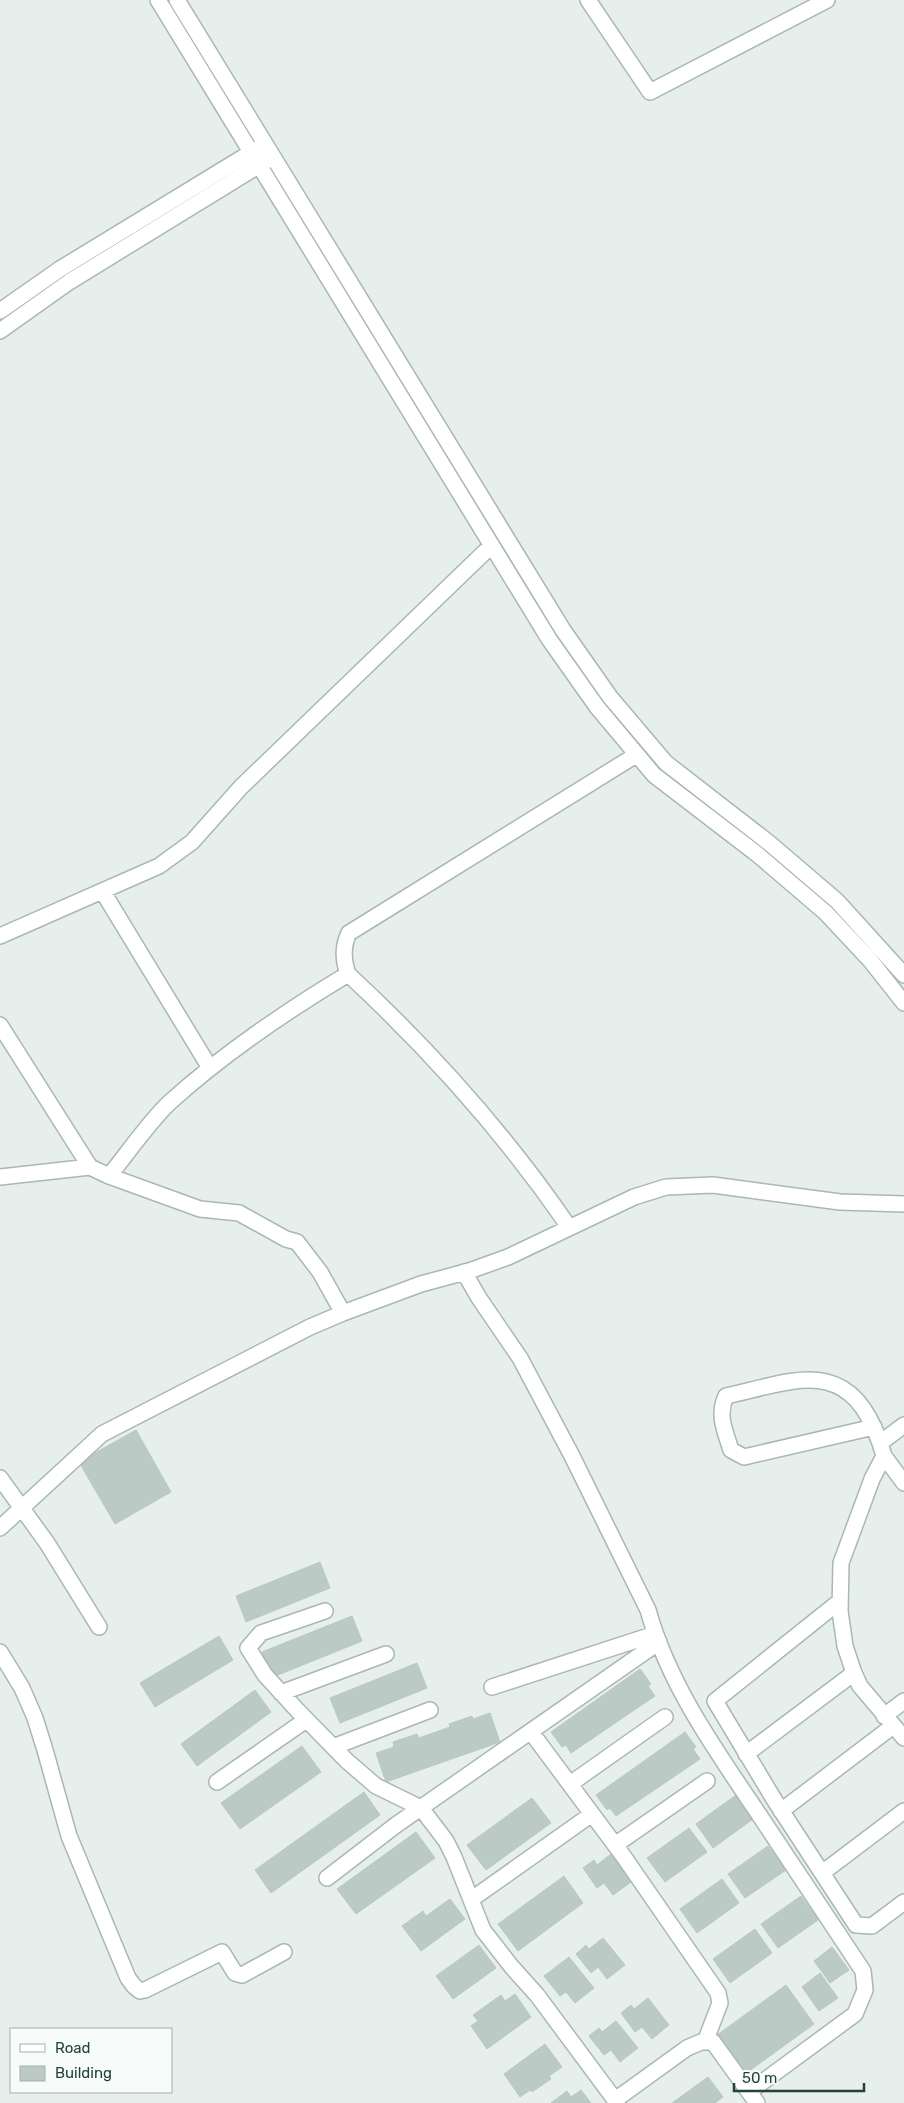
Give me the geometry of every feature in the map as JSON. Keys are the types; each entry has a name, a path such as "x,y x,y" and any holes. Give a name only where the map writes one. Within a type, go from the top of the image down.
{"street":[{"path":"158,0 570,672 654,775 757,854 826,913 870,960 904,1003"},
{"path":"178,0 563,630 610,697 666,762 768,842 837,901 904,975"},
{"path":"588,0 650,92 827,0"},
{"path":"0,311 60,269 265,144"},
{"path":"0,331 69,282 273,157"},
{"path":"0,936 159,866 192,842 241,788 492,546"},
{"path":"569,1228 496,1129 393,1016 348,974 344,948 349,933 636,755"},
{"path":"103,892 210,1068"},
{"path":"109,1176 168,1104 210,1068 280,1016 348,974"},
{"path":"0,1025 90,1167"},
{"path":"0,1176 90,1167 109,1176 200,1208 238,1213 286,1239 297,1242 320,1272 343,1313"},
{"path":"0,1528 102,1434 343,1313 420,1284 508,1257 634,1196 666,1187 712,1184 840,1202 904,1204"},
{"path":"325,1611 261,1633 248,1648 265,1675 333,1747 376,1786 421,1808 446,1841 462,1874 484,1930 511,1966 537,1995 615,2100 687,2048 705,2042 713,2042 753,2098 855,2014 862,1999 865,1981 863,1971 707,1737 681,1690 657,1638 648,1610 538,1390 520,1358 479,1298 464,1272"},
{"path":"874,1427 744,1457 732,1450 722,1423 722,1409 726,1396 804,1379 814,1379 835,1385 854,1398 874,1427 882,1450 904,1483"},
{"path":"904,1425 882,1450 841,1563 840,1600 845,1646 860,1686 904,1738"},
{"path":"0,1478 47,1543 100,1627"},
{"path":"840,1600 715,1701 781,1811 856,1925 872,1926 904,1902"},
{"path":"492,1687 657,1638"},
{"path":"327,1878 396,1825 531,1732 657,1638"},
{"path":"0,1652 22,1688 32,1711 46,1750 69,1836 128,1978 134,1986 140,1991 145,1990 222,1952 235,1973 242,1976 284,1952"},
{"path":"282,1693 386,1654"},
{"path":"746,1754 854,1673"},
{"path":"781,1811 889,1721 904,1701"},
{"path":"333,1747 430,1710"},
{"path":"570,1784 665,1718"},
{"path":"218,1782 306,1720"},
{"path":"531,1732 615,1845 718,1993 720,2003 705,2042"},
{"path":"615,1845 707,1781"},
{"path":"822,1873 904,1811"},
{"path":"472,1899 592,1814"}],"building":[{"path":"136,1430 171,1492 115,1524 79,1462"},
{"path":"320,1562 330,1588 246,1622 236,1596"},
{"path":"352,1616 362,1641 273,1677 262,1652"},
{"path":"219,1636 233,1660 155,1707 140,1683"},
{"path":"417,1663 427,1688 340,1723 330,1698"},
{"path":"640,1669 651,1684 648,1686 655,1696 571,1753 566,1745 562,1747 551,1732"},
{"path":"255,1690 271,1712 197,1766 181,1744"},
{"path":"490,1713 500,1742 386,1782 376,1753 394,1747 393,1742 417,1734 419,1738 450,1727 449,1724 472,1716 473,1719"},
{"path":"685,1732 696,1747 693,1749 700,1759 616,1816 610,1808 607,1810 596,1795"},
{"path":"302,1746 321,1772 240,1829 221,1803"},
{"path":"364,1792 380,1815 271,1893 255,1870"},
{"path":"736,1795 753,1819 713,1848 696,1824"},
{"path":"532,1798 551,1823 486,1870 467,1845"},
{"path":"689,1828 707,1852 665,1882 647,1858"},
{"path":"416,1832 435,1858 356,1914 337,1889"},
{"path":"768,1846 786,1870 745,1898 728,1874"},
{"path":"611,1854 631,1882 613,1895 604,1883 597,1888 583,1868 594,1860 597,1865"},
{"path":"564,1876 583,1903 518,1951 498,1924"},
{"path":"722,1879 739,1903 697,1933 680,1909"},
{"path":"801,1896 818,1920 778,1948 761,1924"},
{"path":"450,1899 465,1919 421,1951 402,1926 423,1911 426,1916"},
{"path":"755,1929 772,1953 730,1983 713,1959"},
{"path":"603,1938 625,1965 607,1979 598,1967 591,1973 576,1954 586,1945 589,1949"},
{"path":"479,1945 496,1968 453,1999 436,1976"},
{"path":"832,1947 849,1970 830,1983 814,1961"},
{"path":"569,1957 594,1988 575,2003 566,1992 560,1996 544,1976"},
{"path":"820,1973 838,1998 819,2011 802,1987"},
{"path":"786,1985 814,2024 745,2074 717,2035"},
{"path":"515,1994 531,2017 487,2049 471,2026 478,2021 473,2015 501,1995 505,2001"},
{"path":"648,1998 669,2025 652,2039 642,2027 635,2032 621,2013 631,2005 634,2009"},
{"path":"616,2021 638,2048 620,2062 611,2050 604,2055 589,2036 599,2028 602,2032"},
{"path":"545,2044 562,2067 549,2076 551,2079 532,2092 530,2090 520,2097 504,2074"},
{"path":"708,2077 723,2097 715,2103 672,2103"},
{"path":"581,2090 591,2103 551,2103 567,2091 571,2097"}]}
